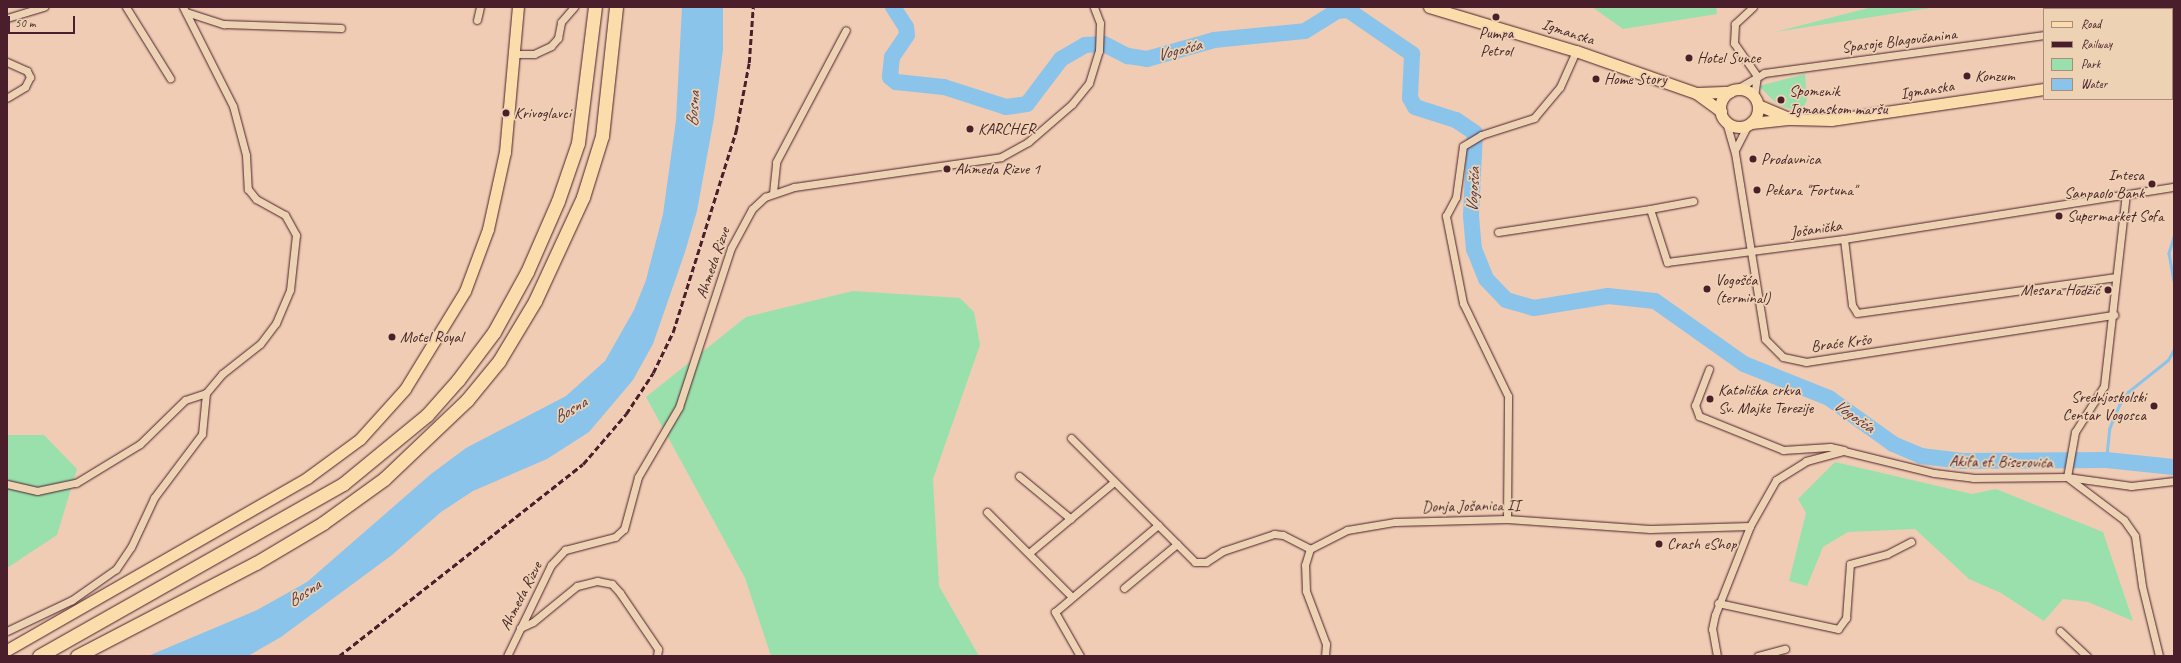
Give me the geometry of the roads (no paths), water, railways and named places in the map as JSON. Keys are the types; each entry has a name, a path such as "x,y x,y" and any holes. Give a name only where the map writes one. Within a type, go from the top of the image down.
{"highway":[{"path":"39,656 343,484 421,420 458,380 494,332 524,279 558,201 578,143 595,7"},
{"path":"77,656 256,563 323,523 384,479 468,400 499,361 535,301 583,197 602,136 616,7"}],"main road":[{"path":"7,650 313,474 360,438 404,390 465,291 488,229 506,152 518,7"},
{"name":"Igmanska","path":"1429,7 1576,51 1696,93 1720,111"},
{"name":"Igmanska","path":"1750,124 1791,119 1831,120 2043,88"},
{"path":"1732,91 1746,91 1756,101 1750,124 1737,127 1726,122 1720,111 1722,100 1732,91"},
{"name":"Igmanska","path":"1696,93 1732,91"},
{"name":"Igmanska","path":"1756,101 1791,119"}],"street":[{"path":"7,18 44,7"},
{"path":"126,7 170,78"},
{"path":"477,20 480,7"},
{"path":"515,54 534,54 551,46 558,38 561,22 574,7"},
{"name":"Ahmeda Rizve","path":"507,656 540,583 565,550 615,537 624,529 638,477 689,384 731,248 752,209 773,193 835,180 1001,157 1028,142 1072,104 1089,83 1099,51 1100,35 1094,7"},
{"path":"1753,7 1735,24 1734,43 1757,76 1756,101"},
{"path":"185,10 224,24 341,28"},
{"path":"7,484 37,491 76,483 140,444 184,400 206,393 222,374 260,344 276,323 290,290 296,235 285,215 256,199 248,189 246,155 240,124 185,10"},
{"path":"773,193 776,162 846,30"},
{"name":"Spasoje Blagovčanina","path":"1757,76 2043,35"},
{"path":"1507,519 1508,396 1463,303 1445,224 1456,196 1460,152 1467,143 1481,135 1534,118 1560,87 1576,51"},
{"path":"7,62 27,71 30,77 25,87 7,98"},
{"path":"1732,91 1757,76"},
{"name":"Braće Kršo","path":"1726,122 1735,152 1748,252 1765,339 1783,356 1806,362 2114,315"},
{"path":"1735,152 1750,124"},
{"name":"Jošanička","path":"1650,208 1667,262 1844,239 2174,187"},
{"name":"Akifa ef. Biserovića","path":"1717,656 1712,629 1718,603 1750,526 1772,486 1786,472 1819,455 1844,451 1950,475 2067,477 2067,468 2075,432 2104,386 2114,315 2116,277 2126,194"},
{"path":"1498,232 1693,201"},
{"path":"1844,239 1852,305 1857,313 2116,277"},
{"path":"1709,369 1695,405 1699,416 1783,450 1830,447 1844,451"},
{"path":"7,630 91,589 125,557 154,498 202,434 206,393"},
{"path":"1070,438 1177,544 1200,564 1223,551 1266,536 1283,535 1310,549 1305,565 1306,591 1326,644 1325,656"},
{"path":"1020,476 1070,519"},
{"path":"2067,477 2131,486 2174,481"},
{"path":"2067,477 2124,520 2135,536 2142,586 2159,656"},
{"path":"1029,553 1114,482"},
{"path":"987,512 1071,596"},
{"name":"Donja Jošanica II","path":"1310,549 1335,535 1364,526 1507,519 1650,529 1750,526"},
{"path":"1080,656 1055,612 1071,596 1158,524"},
{"path":"1718,603 1838,628 1846,618 1850,564 1887,554 1911,542"},
{"path":"1124,588 1177,544"},
{"path":"520,628 533,622 577,586 597,580 612,584 620,593 656,645 657,656"},
{"path":"45,611 53,623"},
{"path":"2060,631 2087,656"},
{"path":"1758,656 1785,649"}],"water":[{"name":"Bosna","path":"682,7 723,7 723,50 714,118 697,211 685,252 653,344 633,380 589,432 547,459 473,491 441,512 392,555 281,637 248,656 148,656 257,610 307,582 431,474 466,448 566,396 605,361 634,310 646,280 663,214 676,120"}],"waterway":[{"name":"Vogošća","path":"893,7 906,27 907,35 892,57 890,77 896,82 944,87 1006,107 1027,104 1061,59 1085,45 1104,44 1128,56 1147,59 1214,40 1305,31 1337,11 1348,10 1412,54 1410,98 1415,107 1456,120 1475,133 1471,216 1474,249 1486,279 1506,300 1534,308 1608,296 1655,301 1744,364 1829,398 1893,444 1921,456 1963,461 2106,460 2174,467"},
{"path":"2174,237 2169,253 2174,281"},
{"path":"2106,460 2109,429 2119,405 2128,392 2168,360 2174,349"}],"railway":[{"path":"339,656 583,464 626,414 653,373 673,332 736,131 749,63 753,7"}],"place":[{"name":"Pumpa Petrol","path":"1496,17"},
{"name":"Hotel Sunce","path":"1689,58"},
{"name":"Konzum","path":"1967,76"},
{"name":"Home Story","path":"1596,79"},
{"name":"Spomenik Igmanskom maršu","path":"1781,100"},
{"name":"Krivoglavci","path":"506,113"},
{"name":"KARCHER","path":"970,129"},
{"name":"Prodavnica","path":"1753,159"},
{"name":"Ahmeda Rizve 1","path":"947,169"},
{"name":"Intesa Sanpaolo Bank","path":"2152,184"},
{"name":"Pekara \"Fortuna\"","path":"1757,190"},
{"name":"Supermarket Sofa","path":"2059,216"},
{"name":"Vogošća (terminal)","path":"1707,289"},
{"name":"Mesara Hodžić","path":"2108,290"},
{"name":"Motel Royal","path":"392,337"},
{"name":"Katolička crkva Sv. Majke Terezije","path":"1710,399"},
{"name":"Srednjoskolski Centar Vogosca","path":"2154,406"},
{"name":"Crash eShop","path":"1659,544"}]}
